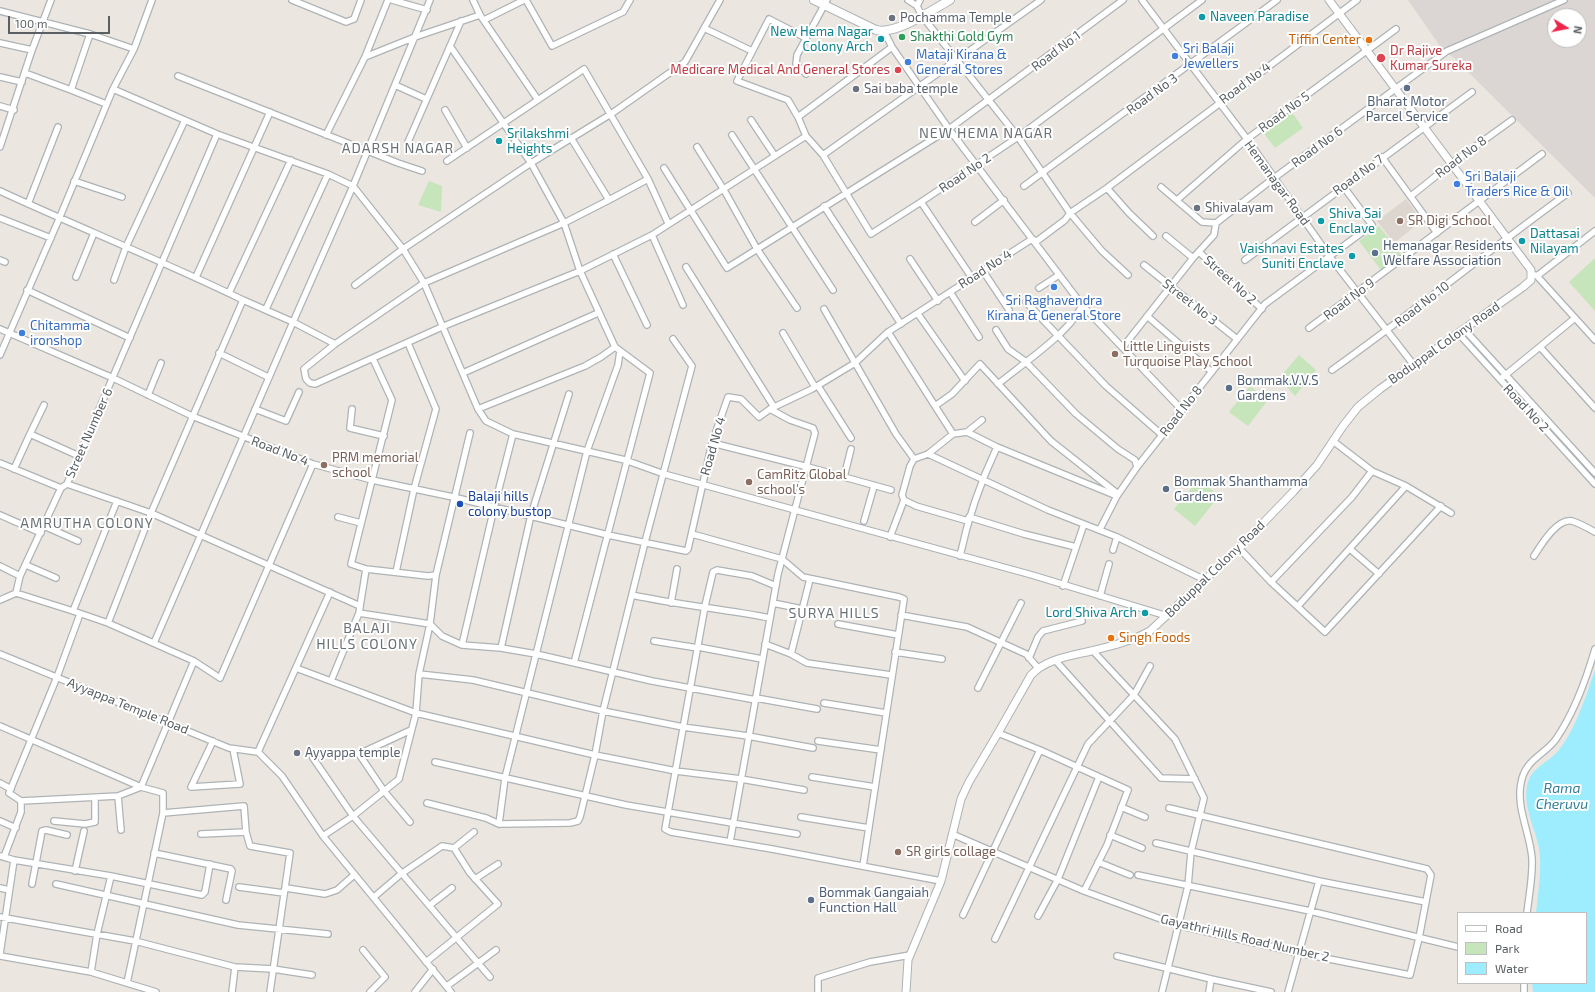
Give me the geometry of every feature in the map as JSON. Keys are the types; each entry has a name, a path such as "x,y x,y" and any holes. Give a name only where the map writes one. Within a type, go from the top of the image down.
{"main road":[{"path":"814,0 825,3 876,30 884,31 922,16 950,0"}],"street":[{"path":"0,147 14,110 32,50 51,0"},
{"path":"292,0 346,22 354,19 361,0"},
{"path":"326,135 365,57 388,0"},
{"path":"392,0 427,10"},
{"path":"154,643 268,377 354,186 430,0"},
{"path":"473,0 480,14 538,100"},
{"path":"484,20 525,0 552,46 623,12 630,0"},
{"path":"355,285 402,249 531,163 611,114 686,62 720,0"},
{"path":"908,0 917,6 922,16 957,62 1018,137 1070,213 1102,251 1128,275"},
{"path":"917,6 920,0"},
{"path":"823,156 957,62 1041,0"},
{"name":"Road No 1","path":"690,210 727,268 949,129 989,101 1123,0"},
{"name":"Hemanagar Road","path":"1142,0 1247,139 1330,257 1413,364"},
{"name":"Road No 2","path":"752,51 737,81 788,100 798,117 806,136 823,156 871,234 1018,137 1202,0"},
{"name":"Road No 3","path":"1024,186 1044,173 1191,65 1277,0"},
{"path":"1329,0 1423,127 1508,237 1531,270 1595,340"},
{"name":"Road No 4","path":"0,329 113,378 192,416 313,464 372,480 531,515 608,535 686,551 688,549 692,534 712,444 728,397 741,399 759,417 772,408 817,386 855,363 888,332 1032,239 1037,241 1066,220 1070,213 1107,188 1219,102 1357,0"},
{"name":"Road No 6","path":"1216,223 1274,178 1447,51 1564,0"},
{"path":"0,355 27,290 60,219 106,104 134,49 150,1"},
{"path":"806,74 796,64 797,55 825,3"},
{"path":"0,11 90,34 134,49"},
{"path":"365,57 415,37 480,14"},
{"path":"704,28 752,51 769,19 806,38"},
{"path":"408,142 461,20"},
{"name":"Road No 5","path":"1177,200 1247,139 1396,29"},
{"path":"884,31 892,47 919,88 1082,305 1182,410"},
{"path":"71,90 90,34"},
{"path":"0,43 32,50"},
{"path":"450,46 531,163 564,223 580,271 598,313 615,347 650,373 574,663"},
{"path":"798,117 892,47"},
{"path":"447,161 584,69 648,179 668,223"},
{"path":"25,73 106,104"},
{"path":"178,76 367,152 422,171"},
{"path":"0,77 22,82"},
{"path":"395,85 426,99"},
{"path":"113,89 217,134 328,174 354,186 402,249 424,283 444,326 478,409 486,420 513,434 626,460 664,474 960,556 1168,616"},
{"name":"Road No 7","path":"1245,260 1382,157 1472,92"},
{"path":"0,106 14,110"},
{"path":"445,110 467,148"},
{"path":"196,277 270,112"},
{"path":"114,280 126,247 185,120"},
{"path":"751,120 775,156"},
{"name":"Road No 8","path":"1411,196 1451,164 1512,120"},
{"path":"28,204 58,128"},
{"name":"Street Number 6","path":"217,134 67,484 151,513 360,606"},
{"path":"732,135 753,170 833,290"},
{"path":"648,179 564,223 424,283 335,344 304,369 304,374 310,383 315,384 444,326 580,271 652,235 668,223 724,190 806,136"},
{"path":"571,138 609,200"},
{"path":"697,147 724,190 757,249 797,308"},
{"name":"Road No 9","path":"1309,328 1542,154"},
{"path":"1382,157 1437,232"},
{"path":"228,293 291,160"},
{"path":"664,168 690,210"},
{"path":"266,309 328,174"},
{"path":"74,181 122,197"},
{"name":"Road No 8","path":"1100,529 1117,495 1137,467 1265,304 1372,225 1343,186"},
{"path":"1123,347 1171,288 1193,258 1214,235 1216,223 1202,222 1161,187"},
{"path":"1107,188 1129,213 1153,236"},
{"path":"0,191 60,219 196,277 293,322 335,344"},
{"name":"Road No 10","path":"1332,370 1388,330 1508,237 1568,193"},
{"path":"974,222 1004,200"},
{"path":"921,202 972,278"},
{"path":"824,206 901,324"},
{"path":"0,218 51,238"},
{"path":"1535,275 1595,231"},
{"path":"76,277 94,233"},
{"path":"652,235 684,305"},
{"name":"Street No 2","path":"1166,236 1193,258"},
{"name":"Street No 2","path":"1199,252 1262,308"},
{"path":"613,254 647,325"},
{"path":"910,259 938,301"},
{"name":"Street No 3","path":"1144,265 1237,340"},
{"path":"686,267 772,408 790,420 813,428 815,433 808,467 794,510 776,586 732,824 730,842"},
{"path":"983,271 1009,310"},
{"path":"1039,288 1059,275"},
{"name":"Boduppal Colony Road","path":"906,992 906,967 941,881 961,799 1017,696 1031,675 1038,668 1055,660 1135,639 1150,631 1168,616 1239,548 1293,492 1316,465 1358,407 1413,364 1527,284 1535,275"},
{"path":"27,290 130,338"},
{"path":"950,292 979,336"},
{"path":"108,623 151,513 243,300"},
{"path":"1026,302 1106,386 1162,435"},
{"path":"998,384 1057,336 1078,314 1082,305"},
{"path":"824,309 896,434 914,459"},
{"path":"463,373 598,313"},
{"path":"918,314 965,381"},
{"path":"1147,316 1212,372"},
{"path":"1500,380 1575,318"},
{"path":"996,330 1008,349 1025,361 1076,414 1118,449 1135,460 1137,467"},
{"path":"1461,331 1505,375 1595,474"},
{"name":"Road No 2","path":"1461,331 1500,380 1595,484"},
{"path":"888,332 953,434"},
{"path":"783,333 851,438"},
{"path":"427,803 486,818 499,824 578,821 586,795 603,712 645,542 692,366 673,339"},
{"path":"396,572 414,489 436,409 408,343"},
{"path":"478,409 585,366 615,347"},
{"path":"1540,347 1595,408"},
{"path":"499,824 505,778 570,526 587,451 618,365 620,351"},
{"path":"219,354 268,377"},
{"path":"373,359 392,400 351,564 366,569 428,576 436,575"},
{"path":"148,395 161,363"},
{"path":"936,406 952,394 980,364 1051,441 1117,495"},
{"path":"255,409 286,421 299,392"},
{"path":"501,648 531,515 569,394"},
{"path":"14,469 44,404"},
{"path":"352,409 350,428 384,436"},
{"path":"890,537 904,500 902,495 910,466 914,459 928,454 953,434 967,432 982,420"},
{"path":"967,432 997,447 1117,495"},
{"path":"323,836 353,816 399,779 416,713 419,674 430,624 436,575 453,497 470,433"},
{"path":"30,434 80,456"},
{"path":"462,645 513,434"},
{"path":"1333,441 1372,471 1406,486 1451,513"},
{"path":"712,444 808,467 891,490"},
{"path":"960,556 968,519 981,481 997,447"},
{"path":"844,477 851,450"},
{"path":"928,454 981,481 1048,510 1100,529 1205,580"},
{"path":"0,463 61,488"},
{"path":"0,600 16,593 108,623 194,661 220,678 270,566 313,464"},
{"path":"1271,582 1352,497 1372,471"},
{"path":"16,593 20,576 61,488 67,484"},
{"path":"864,521 874,486"},
{"path":"1298,606 1406,486"},
{"path":"904,500 916,506 1076,547"},
{"path":"73,611 117,501"},
{"path":"1239,548 1271,582 1325,632 1441,506"},
{"path":"0,515 40,533"},
{"path":"338,518 361,523"},
{"path":"1534,556 1546,538 1562,522 1571,521 1595,532"},
{"path":"1063,586 1084,524"},
{"path":"44,526 78,540"},
{"path":"692,534 782,559 803,577 902,598 905,601 901,615 895,652 863,866"},
{"path":"1113,550 1117,537"},
{"path":"1350,549 1379,574"},
{"path":"1100,596 1109,564"},
{"path":"26,565 56,578"},
{"path":"0,566 20,576"},
{"path":"331,681 359,613 366,569"},
{"path":"671,603 677,569"},
{"path":"776,586 752,576 714,570 705,606 665,829 671,832 941,881"},
{"path":"791,654 810,579"},
{"path":"330,592 258,752 282,776 323,836 451,992"},
{"path":"632,595 671,603 705,606 770,618"},
{"path":"773,603 802,609"},
{"path":"978,688 1021,603"},
{"path":"359,613 430,624 442,636 462,645 501,648 536,654 613,673 817,709"},
{"path":"80,614 57,677 9,793 21,801 118,796 141,787 194,661"},
{"path":"901,615 967,627 1026,654 1038,668"},
{"path":"1029,658 1038,637 1043,631 1082,621"},
{"path":"838,624 898,635"},
{"path":"654,641 762,658"},
{"path":"765,644 791,654 807,663 892,675"},
{"path":"1527,912 1532,859 1530,841 1521,808 1521,782 1525,770 1535,758 1556,740 1586,678 1595,649"},
{"path":"1093,651 1175,739 1204,798 1191,852 1188,886 1177,925 1162,992"},
{"path":"895,652 942,659"},
{"name":"Ayyappa Temple Road","path":"0,654 233,749 258,752"},
{"path":"1055,660 1109,722 1161,778 1195,779"},
{"path":"995,939 1076,766 1088,744 1134,695 1150,666"},
{"path":"296,668 416,713 515,737 676,771 804,790"},
{"path":"419,674 473,680 603,712 683,728 748,736 813,748"},
{"path":"824,703 886,712"},
{"path":"0,726 141,787 163,793 163,812 127,982"},
{"path":"410,822 384,791 359,754 412,730"},
{"path":"998,733 1040,750 1128,790 1110,835 1084,891"},
{"path":"213,740 191,787 240,784 233,749"},
{"path":"818,741 881,750"},
{"path":"963,916 1040,750"},
{"path":"313,758 353,816 490,977"},
{"path":"435,762 626,805 797,834"},
{"path":"812,777 875,787"},
{"path":"1038,916 1058,880 1099,777"},
{"path":"0,783 11,788"},
{"path":"118,796 121,830"},
{"path":"54,821 84,824 95,822 95,798"},
{"path":"21,801 21,812 16,828 2,856 14,860 111,876 202,895 205,892 210,864"},
{"path":"163,812 244,806 246,832 250,846 290,853 270,992"},
{"path":"1121,807 1145,817"},
{"path":"1169,808 1200,817 1427,869 1430,871 1431,875 1419,938"},
{"path":"801,817 869,828"},
{"path":"0,821 16,828"},
{"path":"32,884 42,831 46,830 67,834"},
{"path":"75,871 84,831"},
{"path":"201,834 246,832"},
{"path":"454,848 474,832"},
{"name":"Gayathri Hills Road Number 2","path":"952,834 1030,866 1084,891 1177,925 1298,953 1410,975 1419,938"},
{"path":"1110,835 1142,848"},
{"path":"1156,843 1319,881 1426,902"},
{"path":"374,897 401,874 442,846 454,848 475,879 498,904 426,962"},
{"path":"154,853 228,868 232,871 226,900"},
{"path":"14,860 2,918 0,955 91,972 156,992"},
{"path":"1098,862 1130,874"},
{"path":"475,879 498,864"},
{"path":"239,886 325,894 337,890 354,874"},
{"path":"1138,875 1310,911 1457,947"},
{"path":"91,972 97,934 111,876"},
{"path":"1288,992 1319,881"},
{"path":"56,884 238,924 328,934"},
{"path":"0,888 9,890"},
{"path":"430,905 452,888"},
{"path":"2,918 135,941 235,967 273,969 312,975"},
{"path":"363,950 385,977 370,992"},
{"path":"447,986 496,950"},
{"path":"818,992 818,978 870,962 910,955"},
{"path":"1117,956 1271,992"},
{"path":"232,992 235,967"},
{"path":"415,992 433,969"},
{"path":"1209,992 1211,979"}],"shaded area":[{"path":"1408,0 1595,0 1595,198 1454,58 1442,49"},
{"name":"SR Digi School","path":"1406,199 1422,221 1394,243 1377,221"}],"green space":[{"path":"1291,111 1303,128 1275,148 1263,132"},
{"path":"429,181 442,186 441,212 418,205"},
{"path":"1379,226 1401,255 1381,270 1359,241"},
{"path":"1595,258 1595,311 1569,282"},
{"path":"1299,355 1316,370 1295,396 1279,378"},
{"path":"1250,386 1268,400 1248,426 1229,412"},
{"path":"1199,479 1219,496 1195,526 1174,509"}],"water":[{"name":"Rama Cheruvu","path":"1595,670 1595,992 1533,992 1532,984 1587,984 1587,912 1536,912 1540,877 1540,855 1539,846 1527,806 1526,796 1530,777 1540,766 1559,750 1571,732"}],"place":[{"name":"Naveen Paradise","path":"1202,17"},
{"name":"Pochamma Temple","path":"892,18"},
{"name":"Shakthi Gold Gym","path":"902,37"},
{"name":"New Hema Nagar Colony Arch","path":"881,39"},
{"name":"Tiffin Center","path":"1369,40"},
{"name":"Sri Balaji Jewellers","path":"1175,56"},
{"name":"Dr Rajive Kumar Sureka","path":"1381,58"},
{"name":"Mataji Kirana & General Stores","path":"908,62"},
{"name":"Medicare Medical And General Stores","path":"898,70"},
{"name":"Bharat Motor Parcel Service","path":"1407,88"},
{"name":"Sai baba temple","path":"856,89"},
{"name":"Srilakshmi Heights","path":"499,141"},
{"name":"Sri Balaji Traders Rice & Oil","path":"1457,184"},
{"name":"Shivalayam","path":"1197,208"},
{"name":"Shiva Sai Enclave","path":"1321,221"},
{"name":"SR Digi School","path":"1400,221"},
{"name":"Dattasai Nilayam","path":"1522,241"},
{"name":"Hemanagar Residents Welfare Association","path":"1375,253"},
{"name":"Vaishnavi Estates Suniti Enclave","path":"1352,256"},
{"name":"Sri Raghavendra Kirana & General Store","path":"1054,287"},
{"name":"Chitamma ironshop","path":"22,333"},
{"name":"Little Linguists Turquoise Play School","path":"1115,354"},
{"name":"Bommak.V.V.S Gardens","path":"1229,388"},
{"name":"PRM memorial school","path":"324,465"},
{"name":"CamRitz Global school's","path":"749,482"},
{"name":"Bommak Shanthamma Gardens","path":"1166,489"},
{"name":"Balaji hills colony bustop","path":"460,504"},
{"name":"Lord Shiva Arch","path":"1145,613"},
{"name":"Singh Foods","path":"1111,638"},
{"name":"Ayyappa temple","path":"297,753"},
{"name":"SR girls collage","path":"898,852"},
{"name":"Bommak Gangaiah Function Hall","path":"811,900"}],"district":[{"name":"NEW HEMA NAGAR","path":"986,133"},
{"name":"ADARSH NAGAR","path":"398,148"},
{"name":"AMRUTHA COLONY","path":"87,523"},
{"name":"SURYA HILLS","path":"834,613"},
{"name":"BALAJI HILLS COLONY","path":"367,636"}]}
